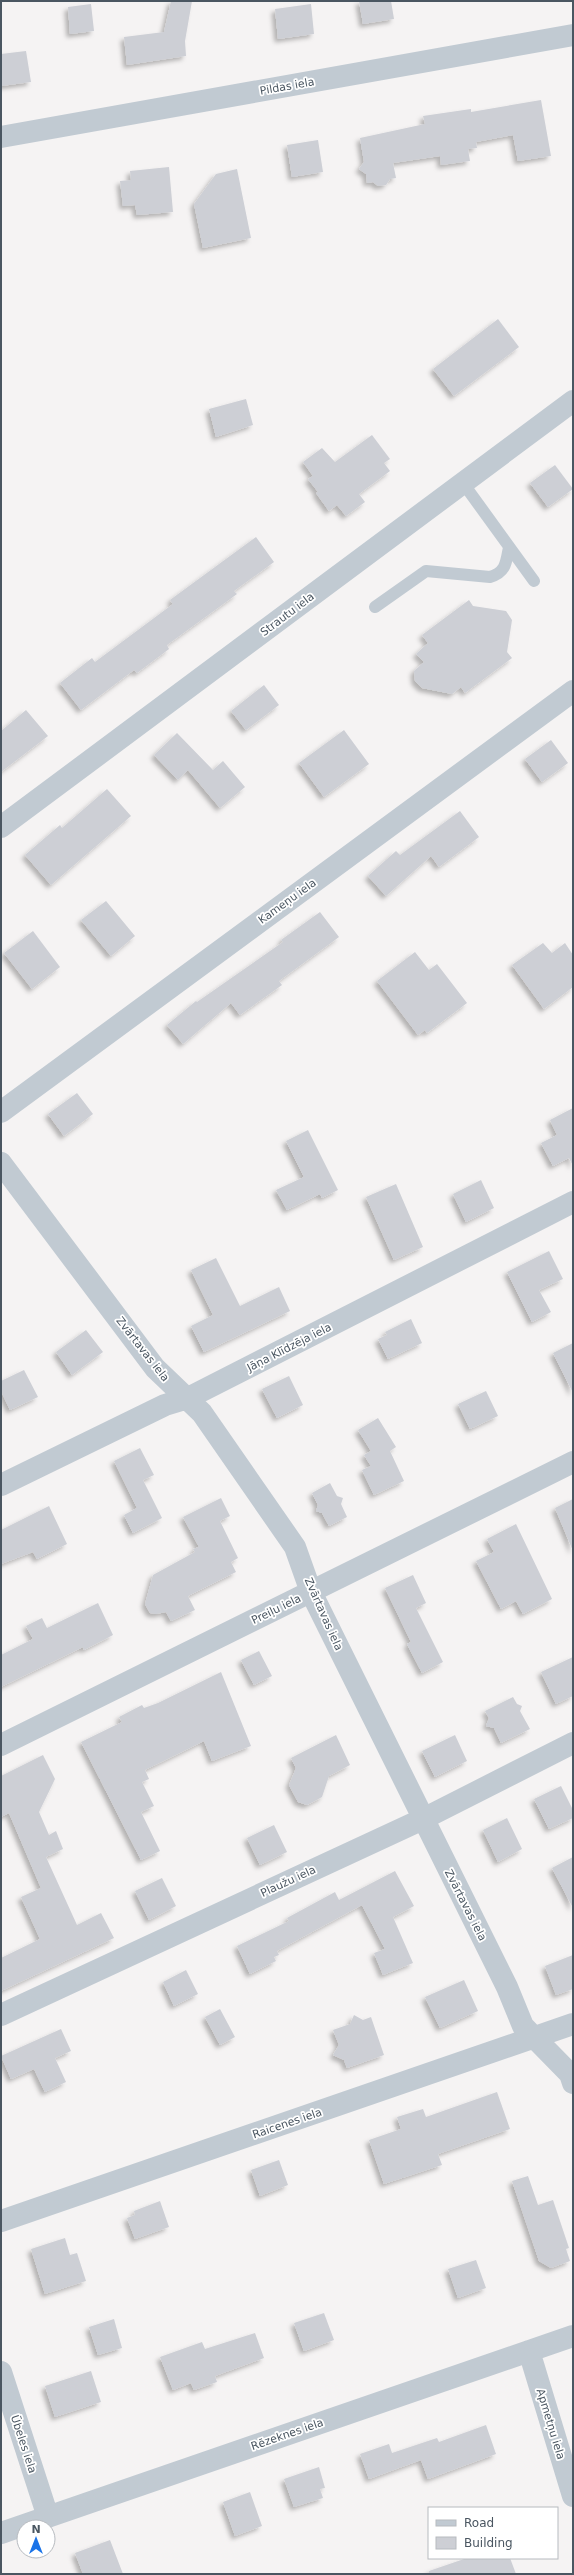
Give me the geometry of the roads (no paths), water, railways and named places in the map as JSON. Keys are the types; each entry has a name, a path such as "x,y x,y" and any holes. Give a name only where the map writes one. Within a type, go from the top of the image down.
{"street":[{"name":"Pildas iela","path":"1,137 573,35"},
{"name":"Strautu iela","path":"1,827 573,401"},
{"name":"Kameņu iela","path":"1,1112 573,691"},
{"name":"Zvārtavas iela","path":"1,1163 156,1368 169,1384 188,1398 202,1413 295,1547 311,1592 507,1986 523,2026 532,2038 547,2050 570,2074 573,2083"},
{"name":"Jāņa Klīdzēja iela","path":"1,1485 165,1405 188,1398 573,1202"},
{"name":"Preiļu iela","path":"1,1745 573,1462"},
{"name":"Plaužu iela","path":"1,2015 423,1819 573,1744"},
{"name":"Raicenes iela","path":"1,2221 573,2024"},
{"name":"Rēzeknes iela","path":"1,2533 573,2336"},
{"name":"Apmetņu iela","path":"528,2351 573,2496"},
{"name":"Ūbeles iela","path":"1,2372 48,2517"}],"lane":[{"path":"462,483 534,581"},
{"path":"375,607 426,571 490,577 500,574 505,567 509,547"}]}
